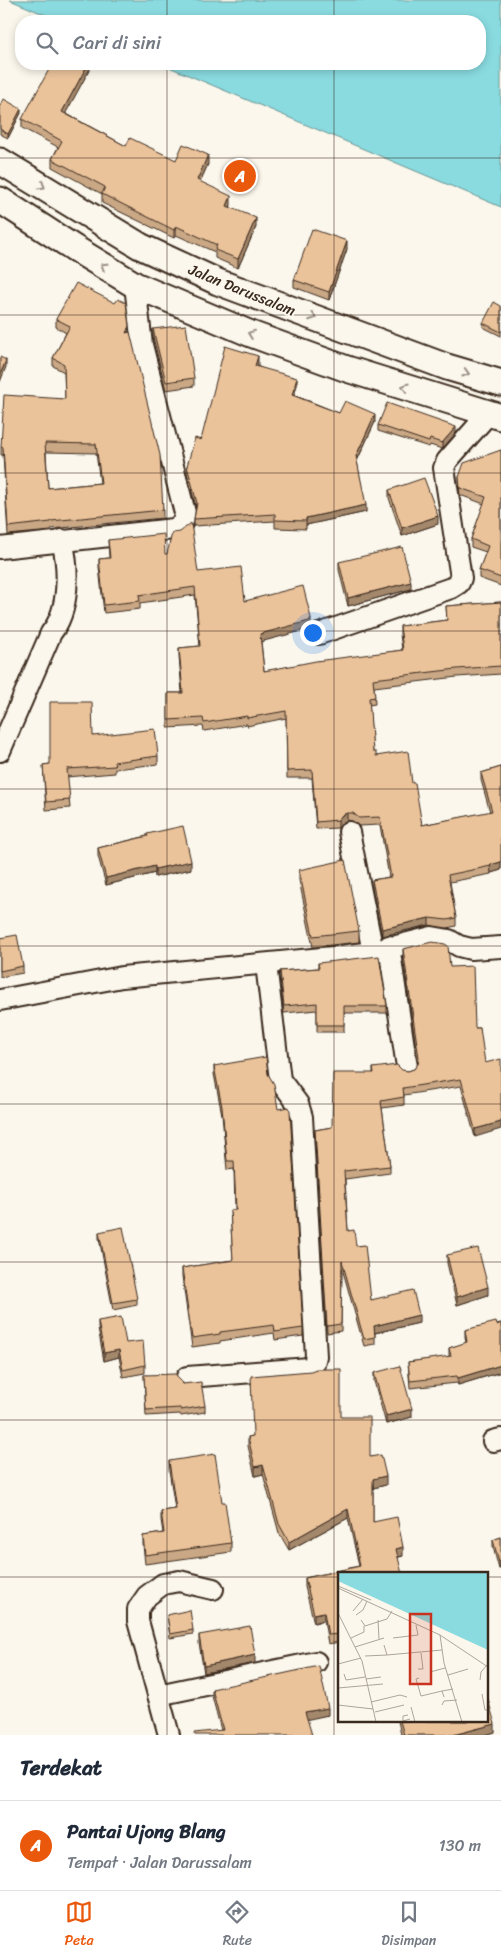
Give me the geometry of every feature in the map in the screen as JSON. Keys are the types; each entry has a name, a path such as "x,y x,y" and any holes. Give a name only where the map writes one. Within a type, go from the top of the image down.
{"street":[{"name":"Jalan Darussalam","path":"0,161 140,246 218,282 447,367 501,383"},
{"path":"0,200 74,248 135,284 250,334 347,369 495,415 447,461 444,468 461,578 459,583 451,588 319,634"},
{"path":"0,548 174,529 181,526 184,522 185,514 142,344 135,284"},
{"path":"0,752 51,634 58,625 66,583 65,554 62,540"},
{"path":"349,832 381,949 407,1067"},
{"path":"0,1000 122,978 266,964 381,949 432,937 449,940 459,946 472,948 501,947"},
{"path":"187,1377 310,1368 314,1364 316,1356 302,1117 298,1104 280,1080 266,964"},
{"path":"169,1735 138,1622 138,1609 147,1596 163,1584 179,1581 213,1589"},
{"path":"158,1695 316,1662"}],"water":[{"path":"10,0 501,0 501,207 176,70 486,70 486,15 46,15"}],"building":[{"path":"49,70 85,70 62,112 126,146 130,138 176,160 183,144 208,155 197,180 231,196 227,206 256,218 238,259 215,250 217,245 176,226 174,230 102,194 105,187 52,159 62,141 22,119"},
{"path":"4,99 21,109 8,134 0,129 0,106"},
{"path":"312,229 347,241 329,292 294,280"},
{"path":"76,283 115,303 118,299 126,303 129,326 126,333 130,332 160,455 163,510 8,527 3,447 1,447 4,395 65,399 64,364 53,358 70,326 56,319","holes":["45,443 96,444 101,483 48,488"]},
{"path":"494,302 501,306 501,332 483,323"},
{"path":"186,325 194,378 166,382 153,329"},
{"path":"225,346 258,356 255,366 297,378 292,395 339,413 345,401 375,414 356,456 366,505 306,518 306,521 275,520 275,514 194,519 197,503 187,466 195,438 201,440"},
{"path":"0,357 6,360 0,375"},
{"path":"387,403 456,427 442,443 430,439 429,442 378,425"},
{"path":"501,450 501,578 479,570 488,546 471,539 486,497 460,488 459,477 464,463"},
{"path":"424,478 438,516 402,528 389,490"},
{"path":"191,523 198,572 241,567 245,601 303,586 311,618 309,621 260,634 264,671 316,661 403,650 400,626 447,620 446,606 501,602 501,666 373,679 375,697 369,698 373,752 376,752 376,756 408,751 412,783 415,783 422,825 492,811 481,773 501,767 501,862 491,866 448,875 456,918 447,920 429,918 382,929 372,880 391,877 380,817 359,818 353,813 347,813 338,820 316,822 312,770 287,771 286,711 204,723 203,718 168,720 168,693 183,693 179,648 200,646 195,587 139,595 140,601 104,605 99,559 110,558 108,540 164,534 165,554 167,554 172,533 180,532"},
{"path":"402,547 411,582 348,598 339,562"},
{"path":"50,702 92,702 93,736 155,729 158,756 114,762 115,766 67,769 70,800 46,802 43,765 50,764"},
{"path":"183,826 191,861 155,869 155,866 106,878 98,848"},
{"path":"345,860 359,931 313,936 299,870"},
{"path":"17,935 23,966 0,971 0,938"},
{"path":"432,942 448,946 450,967 473,966 475,1028 480,1028 485,1063 501,1059 501,1122 475,1129 461,1079 403,1088 404,1097 381,1101 390,1166 344,1171 348,1231 354,1230 356,1246 365,1245 371,1300 413,1290 419,1315 374,1326 375,1337 364,1339 342,1261 341,1324 327,1326 315,1130 332,1127 333,1073 374,1073 373,1068 397,1065 402,1070 408,1071 414,1069 418,1064 419,1058 403,949"},
{"path":"379,956 387,1006 344,1006 344,1025 317,1025 317,1003 284,1006 280,971 319,968 318,963"},
{"path":"266,1057 268,1074 274,1084 278,1109 289,1107 290,1111 303,1328 275,1332 274,1325 220,1332 220,1334 192,1338 182,1268 233,1260 230,1210 236,1210 234,1161 227,1161 222,1107 214,1066"},
{"path":"123,1227 137,1299 113,1303 99,1232"},
{"path":"478,1248 488,1287 457,1297 447,1255"},
{"path":"121,1317 126,1343 143,1341 145,1365 123,1370 119,1350 104,1353 98,1321"},
{"path":"496,1322 497,1325 501,1323 501,1365 458,1378 457,1376 410,1381 408,1362 451,1356 449,1348 467,1342 465,1330"},
{"path":"400,1366 412,1409 386,1416 374,1373"},
{"path":"316,1369 341,1369 341,1417 370,1417 370,1457 381,1455 386,1476 373,1479 373,1522 397,1517 403,1547 396,1549 402,1572 338,1572 338,1634 328,1635 324,1612 314,1614 305,1578 360,1566 348,1509 289,1542 279,1524 263,1465 255,1467 248,1437 253,1436 251,1376"},
{"path":"176,1374 183,1384 201,1382 205,1406 181,1410 180,1408 146,1410 144,1375"},
{"path":"215,1454 222,1502 225,1502 231,1543 145,1555 143,1536 164,1533 161,1511 176,1509 169,1461"},
{"path":"501,1537 501,1561 499,1562 493,1540"},
{"path":"190,1610 193,1630 170,1634 167,1615"},
{"path":"250,1626 255,1655 204,1666 199,1635"},
{"path":"319,1666 328,1708 305,1712 312,1735 195,1735 194,1733 223,1730 212,1689"},
{"path":"488,1700 495,1724 453,1735 404,1735 400,1722 488,1722"}],"place":[{"name":"Pantai Ujong Blang","path":"240,176"}]}
